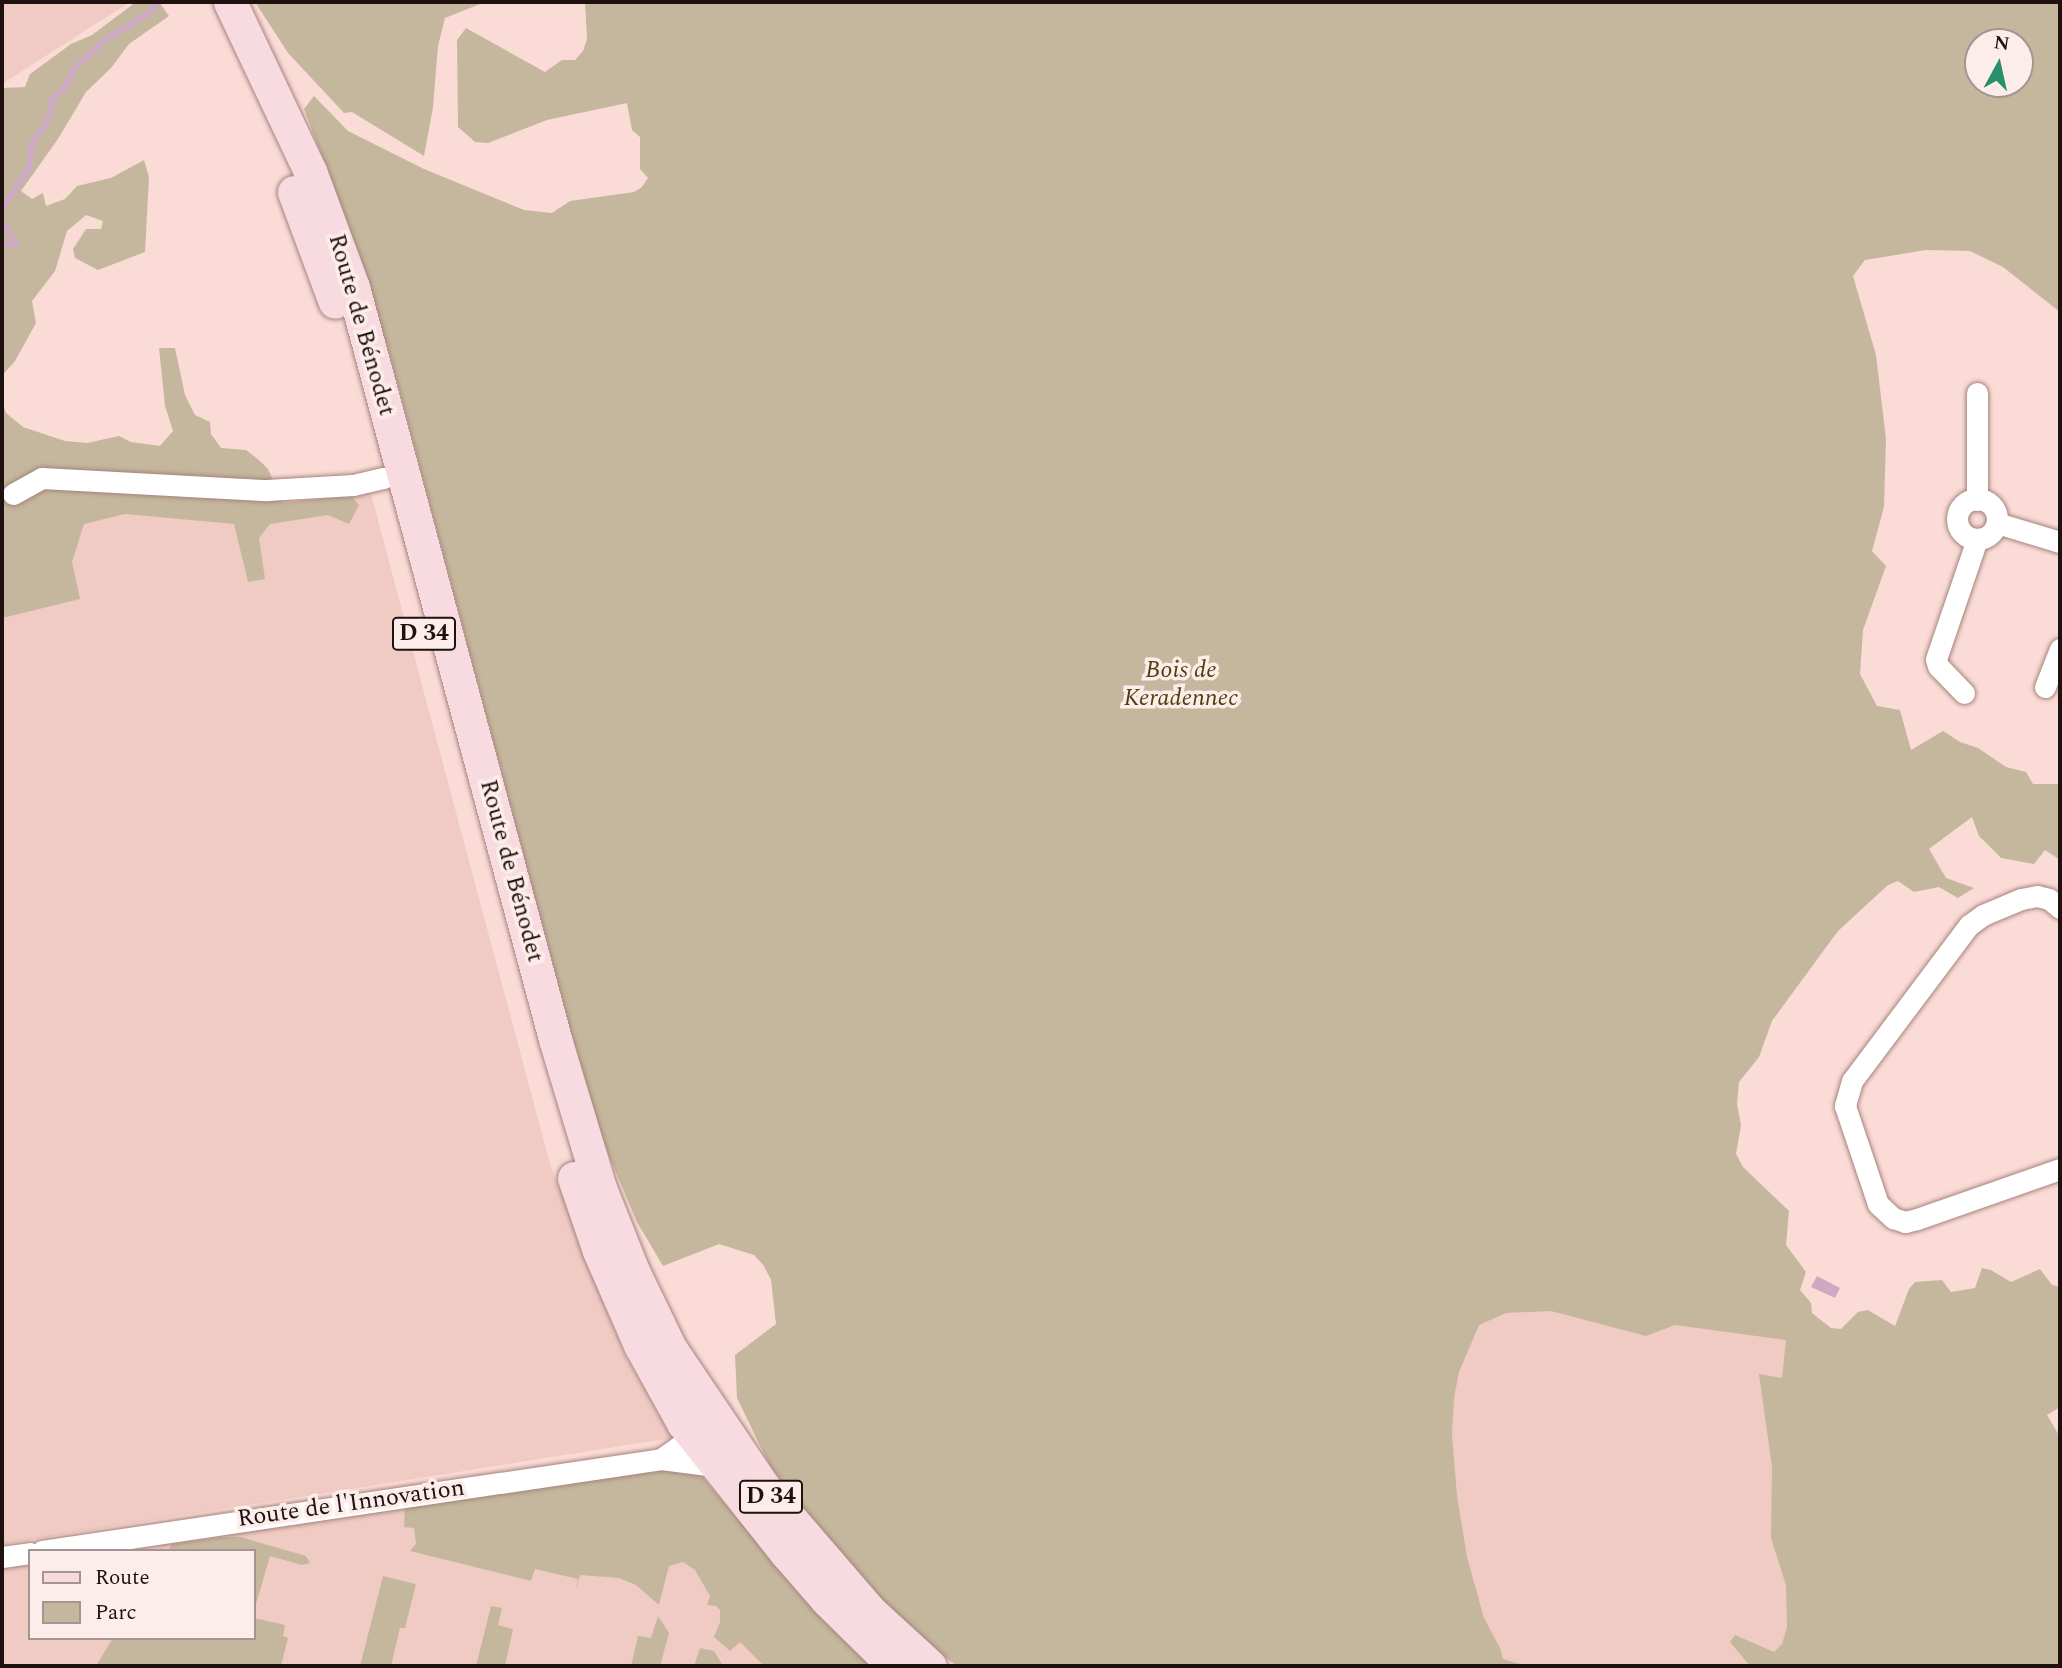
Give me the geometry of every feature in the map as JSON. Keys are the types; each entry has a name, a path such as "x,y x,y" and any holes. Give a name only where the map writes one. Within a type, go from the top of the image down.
{"main road":[{"name":"Route de Bénodet","path":"206,2 258,106 330,286 568,1160 637,1307 670,1348 715,1451 827,1600 894,1666"},
{"name":"Route de Bénodet","path":"230,2 310,171 353,287 555,1039 600,1188 622,1274"},
{"name":"Route de Bénodet","path":"715,1451 807,1541 870,1611 930,1666"}],"street":[{"path":"1977,393 1977,500"},
{"path":"13,494 41,478 267,490 353,485 384,478"},
{"path":"1977,500 1993,507 1997,523 1989,535 1977,539 1964,534 1957,516 1962,506 1977,500"},
{"path":"1997,523 2060,542"},
{"path":"1964,693 1938,666 1936,659 1977,539"},
{"path":"2045,687 2060,649"},
{"path":"2060,908 2049,899 2037,896 2021,899 1983,915 1969,925 1852,1081 1845,1106 1878,1204 1893,1218 1905,1222 2060,1169"},
{"name":"Route de l'Innovation","path":"661,1459 678,1447 715,1451"},
{"name":"Route de l'Innovation","path":"55,1549 715,1451"},
{"path":"2,1557 28,1553"}],"shaded area":[{"path":"2,2 130,2 2,84"},
{"path":"371,494 550,1164 624,1354 672,1438 2,1544 2,614 75,514"},
{"path":"1817,1276 1840,1288 1835,1298 1811,1287"},
{"path":"1461,1293 1793,1328 1819,1666 1476,1666 1424,1405"},
{"path":"661,1467 769,1556 875,1666 2,1666 2,1567 28,1563 28,1640 256,1640 256,1549 123,1549"}],"green space":[{"path":"136,2 159,2 169,16 129,44 111,68 86,92 58,139 21,191 32,199 43,193 46,206 65,199 77,186 111,178 144,160 149,177 145,252 98,270 75,258 73,249 86,229 101,229 103,221 86,215 67,231 55,271 32,301 36,323 15,361 2,376 2,88 25,87 30,74 71,44 92,35"},
{"path":"255,2 548,2 480,4 445,18 438,46 433,107 424,156 352,112 344,113 288,53"},
{"name":"Bois de Keradennec","path":"585,2 2060,2 2060,312 2003,267 1970,251 1926,250 1865,260 1853,276 1876,355 1886,439 1884,507 1872,551 1886,566 1863,630 1860,674 1877,706 1900,710 1911,750 1943,731 1960,742 1978,748 2006,767 2026,772 2033,784 2060,784 2060,860 2045,850 2034,864 2001,858 1979,836 1972,817 1929,849 1946,878 1974,888 1958,898 1939,887 1914,892 1898,881 1888,885 1838,931 1772,1021 1759,1057 1739,1082 1737,1104 1741,1125 1736,1154 1743,1167 1789,1211 1786,1245 1806,1272 1800,1290 1811,1303 1812,1313 1831,1328 1841,1329 1858,1312 1868,1310 1895,1326 1909,1289 1915,1282 1942,1280 1951,1292 1975,1288 1982,1268 1991,1270 2011,1282 2040,1269 2052,1285 2060,1287 2060,1407 2047,1415 2060,1437 2060,1666 1750,1666 1730,1642 1735,1635 1774,1652 1782,1644 1787,1627 1786,1585 1771,1538 1772,1467 1759,1374 1782,1378 1786,1340 1675,1325 1646,1336 1551,1311 1506,1313 1479,1325 1459,1372 1454,1398 1452,1434 1457,1496 1467,1557 1484,1618 1503,1659 1526,1666 957,1666 906,1629 836,1550 770,1466 737,1398 735,1355 776,1324 771,1280 764,1266 754,1255 719,1244 663,1266 637,1222 596,1125 389,352 349,227 304,109 314,96 348,131 424,169 524,210 552,213 570,201 634,192 642,187 648,178 640,169 640,137 632,130 627,103 547,120 488,143 475,142 458,127 457,40 466,28 545,72 562,60 575,60 583,51 587,39"},
{"path":"159,348 175,348 185,395 195,415 210,422 211,434 221,448 246,450 260,461 268,469 283,503 351,496 359,505 349,524 328,515 270,524 259,538 265,579 248,582 234,524 125,514 84,524 72,562 80,599 2,618 2,402 6,413 23,427 65,441 87,443 119,436 131,442 160,446 173,431 165,406"},
{"path":"661,1467 695,1468 769,1556 875,1666 764,1666 740,1642 730,1651 714,1637 720,1622 720,1610 716,1606 707,1605 710,1596 695,1570 683,1562 669,1566 659,1605 636,1585 619,1578 580,1575 575,1592 578,1579 535,1569 531,1581 410,1551 416,1544 414,1528 404,1527 405,1507"},
{"path":"240,1537 306,1556 310,1563 302,1565 270,1556 256,1604 256,1549 169,1549 172,1544"},
{"path":"383,1576 416,1584 405,1628 400,1628 391,1666 360,1666"},
{"path":"491,1606 502,1608 498,1625 513,1629 505,1666 476,1666"},
{"path":"658,1616 669,1633 660,1666 631,1666 638,1636 651,1638"},
{"path":"256,1618 285,1625 283,1636 288,1638 281,1666 96,1666 112,1640 256,1640"},
{"path":"700,1648 714,1651 723,1666 694,1666"}],"waterway":[{"path":"2,209 29,168 32,144 47,123 52,99 65,88 74,69 105,40 149,13 156,5"},
{"path":"2,220 16,244 2,245"}]}
